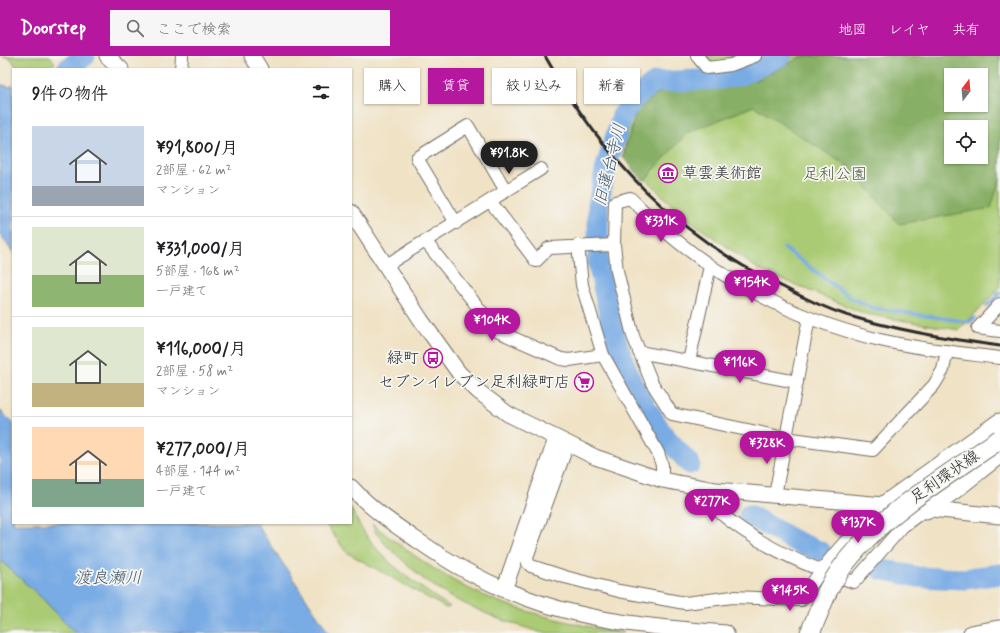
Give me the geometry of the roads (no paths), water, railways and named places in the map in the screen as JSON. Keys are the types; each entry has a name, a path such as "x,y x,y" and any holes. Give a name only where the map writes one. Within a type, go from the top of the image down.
{"main road":[{"path":"885,505 1000,423"},
{"path":"926,509 953,490 999,449"},
{"name":"足利環状線","path":"810,633 827,592 848,560 869,537 913,500 999,449"}],"street":[{"path":"108,56 120,68"},
{"path":"181,68 182,56"},
{"path":"252,56 259,68"},
{"path":"697,56 707,68 731,65 755,56"},
{"path":"456,223 417,158 468,126 506,191"},
{"path":"386,266 541,169"},
{"path":"947,351 943,370 934,384 873,450 785,438 672,414 652,383 633,336 610,244 615,202 630,198 676,241 710,266 739,284 809,318 881,340 1000,358"},
{"path":"490,201 536,261 549,248 610,244"},
{"path":"352,214 459,372 479,392 508,414 562,442 596,457 662,480 716,490 1000,516"},
{"path":"426,242 497,331 561,359 569,360 603,355"},
{"path":"582,245 582,285 603,355 658,453 662,465 662,480"},
{"path":"689,361 710,266"},
{"path":"1000,304 978,328 1000,331"},
{"path":"774,495 809,318"},
{"path":"639,352 797,382"},
{"path":"562,442 527,557 528,563 531,566 565,577 619,591 685,603 732,597 801,600 820,571 862,523 885,505"},
{"path":"504,590 562,442"},
{"path":"352,488 377,513 449,562 504,590 530,600 594,617 630,623 726,633"},
{"path":"716,490 714,506 730,522 789,557 820,571 854,582 903,526 926,509"},
{"path":"971,633 1000,628"}],"water":[{"path":"0,84 9,87 12,86 12,252 0,234"},
{"name":"渡良瀬川","path":"0,410 12,422 12,524 257,524 329,633 75,633 42,598 0,560"}],"waterway":[{"path":"68,68 85,56"},
{"name":"旧蓮台寺川","path":"690,464 662,433 633,386 618,346 610,318 598,263 598,205 606,167 622,116 635,97 656,82 719,79 740,75 781,56"},
{"path":"784,248 851,298 873,308 969,322 975,318"},
{"path":"987,306 1000,293"},
{"name":"旧蓮台寺川","path":"749,515 795,541 821,552"},
{"name":"旧蓮台寺川","path":"880,569 918,577 965,579 1000,574"}],"railway":[{"path":"545,56 592,129 646,192 710,245 746,268 792,292 846,315 922,334 1000,346"}],"place":[{"name":"草雲美術館","path":"668,173"},
{"name":"緑町","path":"433,358"},
{"name":"セブンイレブン足利緑町店","path":"584,382"}],"park label":[{"name":"足利公園","path":"835,174"}]}
